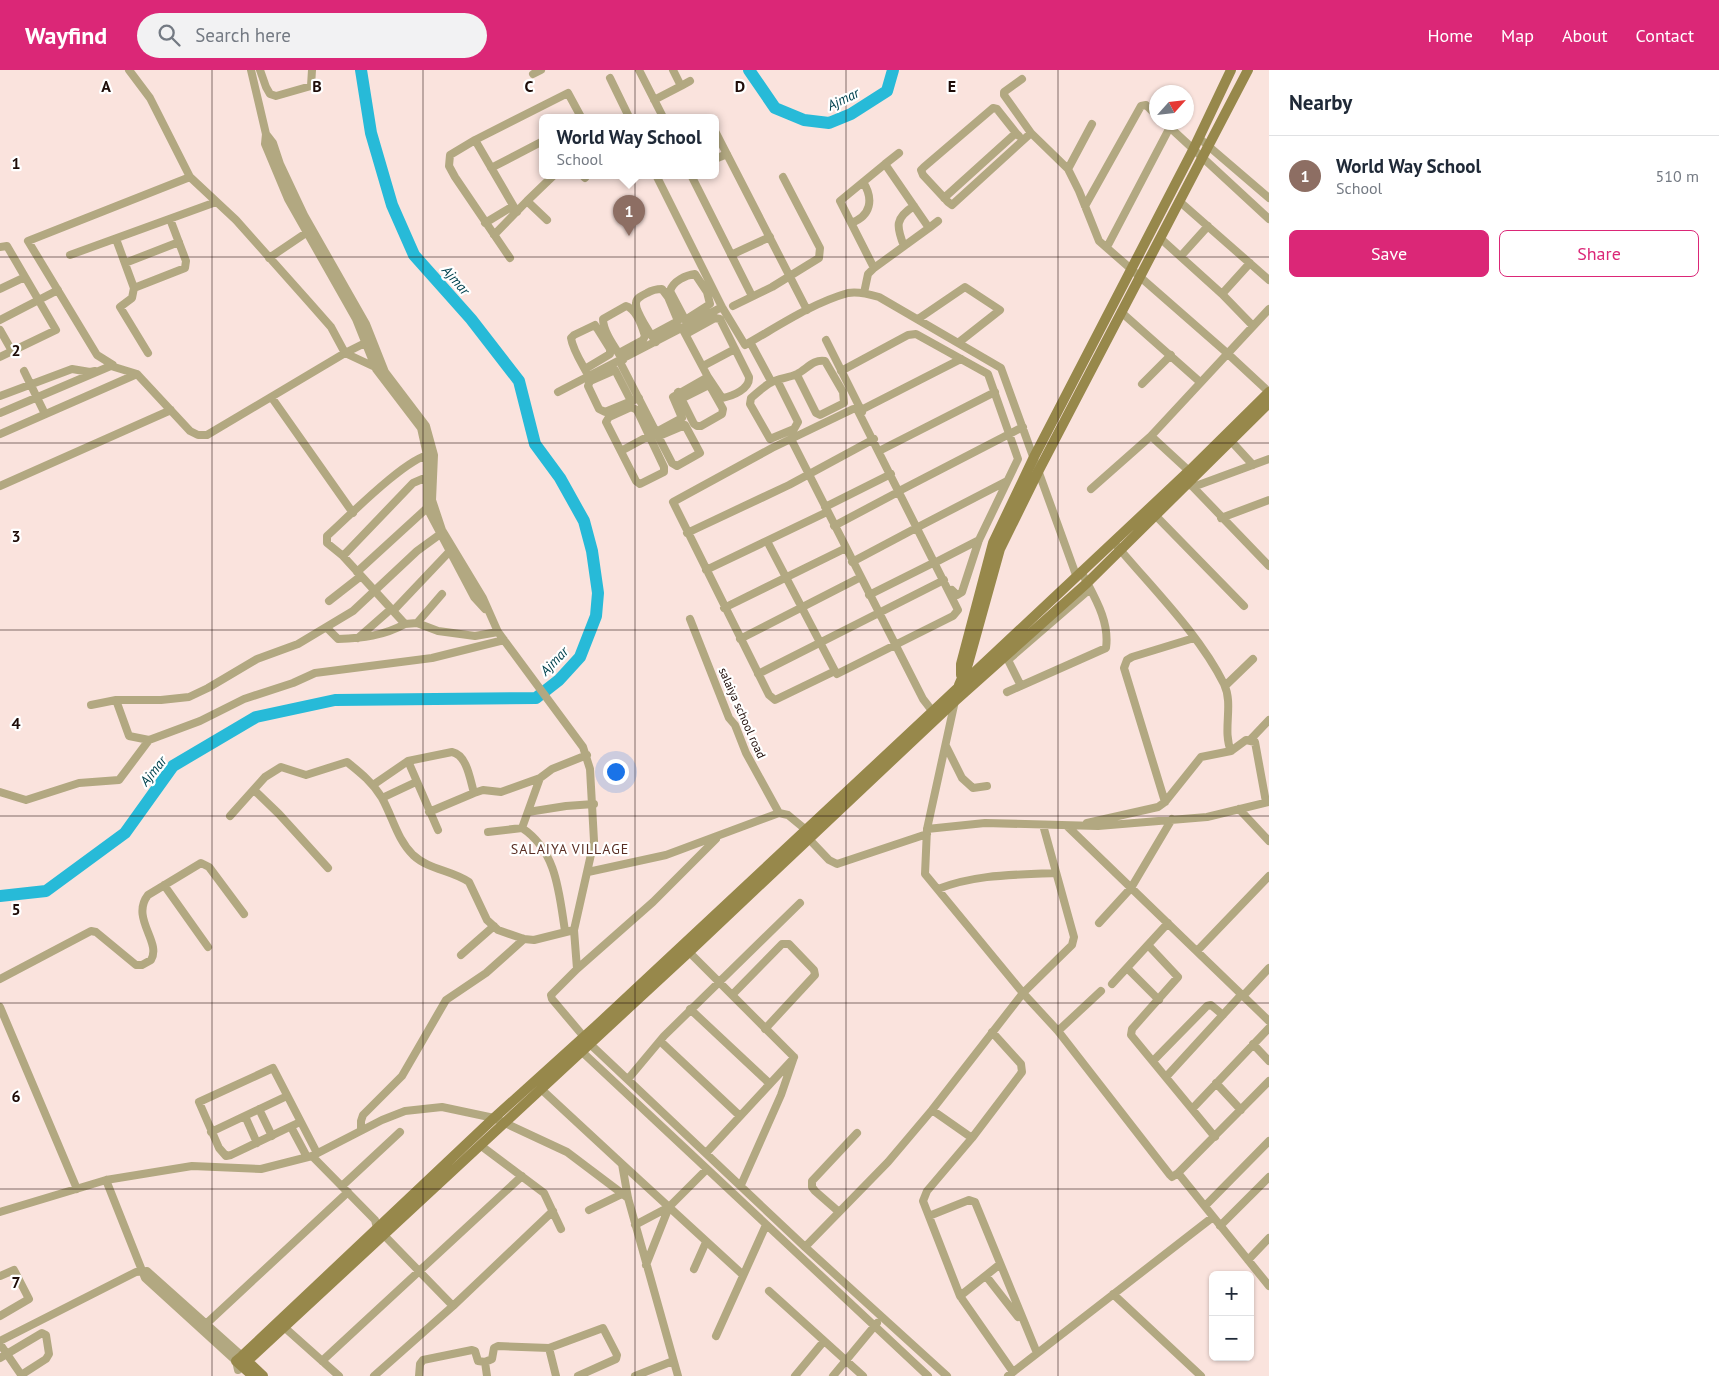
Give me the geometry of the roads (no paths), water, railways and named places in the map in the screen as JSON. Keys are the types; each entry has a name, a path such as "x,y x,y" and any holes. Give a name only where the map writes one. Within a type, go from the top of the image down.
{"street":[{"path":"129,70 150,98 190,177 236,220 331,327 345,353 379,368"},
{"path":"260,70 266,88 270,94 276,96 311,86 312,70"},
{"path":"533,74 541,70"},
{"path":"639,70 661,114"},
{"path":"673,70 681,86"},
{"path":"1231,70 1137,272 1121,312 1039,470 1000,551 968,664 961,676 958,687 927,831 925,874 1023,993 1058,1032 1172,1177 1215,1137 1269,1081"},
{"path":"961,676 961,664 993,543 1034,457 1137,272 1160,238 1248,70"},
{"path":"249,72 266,134 273,143 306,233 356,319 379,368 396,398 414,416 425,441 430,455 432,500 436,516 483,598 498,632 585,751 590,769 594,804 594,841 574,930 577,969"},
{"path":"610,78 628,114"},
{"path":"587,1040 689,952 798,844 805,829 933,712 1078,573 1189,471 1269,392 1137,272 1099,241 1068,169 1031,134 1004,95 1004,92 1022,80"},
{"path":"654,100 690,81"},
{"path":"510,258 455,177 448,160 455,151 568,93 579,114"},
{"path":"998,110 1004,103"},
{"path":"1085,206 1141,106 1146,105 1149,108"},
{"path":"1024,141 998,110 992,108 921,170 952,205 1024,141 1031,134"},
{"path":"1068,169 1092,124"},
{"path":"1106,247 1164,130"},
{"path":"1172,130 1269,219"},
{"path":"944,198 1016,133"},
{"path":"719,138 808,310"},
{"path":"1199,138 1269,198"},
{"path":"476,140 515,209"},
{"path":"491,168 539,143"},
{"path":"874,268 840,201 899,153"},
{"path":"719,158 727,154"},
{"path":"886,164 929,228"},
{"path":"190,177 28,241 97,355 113,365 137,374 190,431 198,435 207,435 345,353 367,342"},
{"path":"733,306 790,276 819,258 820,248 783,177"},
{"path":"485,222 515,209 527,201 550,179"},
{"path":"658,179 722,307 745,345 808,310 849,293 864,293 879,297 1001,368 1078,573 1089,586 1108,633 1106,648 1007,692"},
{"path":"693,179 752,296"},
{"path":"851,223 864,216 870,203 868,190 863,182"},
{"path":"1179,200 1269,280"},
{"path":"527,201 547,220"},
{"path":"70,255 216,202"},
{"path":"904,246 898,228 899,221 903,213 914,206"},
{"path":"494,235 515,209"},
{"path":"301,216 366,324 374,340 379,368"},
{"path":"134,288 186,268 186,261 170,219"},
{"path":"864,293 868,274 874,268 938,221"},
{"path":"1181,256 1208,226"},
{"path":"269,258 306,233"},
{"path":"731,255 770,237"},
{"path":"1160,238 1222,294 1253,326"},
{"path":"116,239 134,288 134,295 120,307 120,311 148,353"},
{"path":"125,263 179,242"},
{"path":"0,247 8,246 56,330 0,357"},
{"path":"1222,294 1250,263"},
{"path":"654,339 685,327 715,318 720,319 749,377 750,382 746,387 722,398 708,377 685,327 670,291 671,287 678,281 695,274 706,292 710,304 685,327"},
{"path":"0,289 25,278"},
{"path":"918,319 965,287 1000,310 958,343"},
{"path":"558,392 621,361 654,339 678,321 668,297 662,289 656,289 638,298 636,303 654,339"},
{"path":"0,320 58,290"},
{"path":"619,353 642,340 645,336 638,319 630,308 626,306 603,319 603,325 619,353 635,399"},
{"path":"685,327 722,307"},
{"path":"1091,489 1151,436 1269,309"},
{"path":"1121,312 1200,382"},
{"path":"585,369 610,354 610,350 595,325 574,334 571,338 585,369 589,377"},
{"path":"0,330 12,351"},
{"path":"841,370 908,335 916,334 988,374 1018,459 979,540 960,594 954,594 936,562"},
{"path":"767,541 837,674 953,616 958,610 826,340"},
{"path":"750,342 774,381 798,422 794,430 770,439 750,404 751,398 774,381 797,375 814,362 825,361 843,392 844,403 820,415 816,413 797,375"},
{"path":"703,366 735,349"},
{"path":"1142,384 1170,355"},
{"path":"861,410 961,359"},
{"path":"0,396 72,369 90,372 113,365"},
{"path":"0,413 113,365"},
{"path":"621,451 656,435 685,425 700,453 677,466 674,465 656,435 635,399 615,370 590,381 588,386 599,409 605,412 635,399"},
{"path":"24,371 29,385 45,414"},
{"path":"0,434 137,374"},
{"path":"680,396 708,377"},
{"path":"656,435 682,418 673,397 710,386 722,409 722,414 701,426 697,426 680,396"},
{"path":"881,450 995,392"},
{"path":"272,398 353,513"},
{"path":"1021,686 1008,660 1089,586 1120,550 1191,485 1269,403"},
{"path":"631,407 635,408 656,435 664,472 638,483 606,422 612,415 631,407"},
{"path":"836,671 775,700 769,695 687,533 674,506 675,500 791,439 853,409 857,409 901,491"},
{"path":"0,486 171,410"},
{"path":"834,526 1023,427"},
{"path":"1151,436 1189,471"},
{"path":"791,439 860,578 923,699 933,712"},
{"path":"687,533 808,474 874,439"},
{"path":"1231,441 1252,465"},
{"path":"430,455 427,477 427,508 439,535 474,597 488,612"},
{"path":"405,624 326,540 327,536 412,462 430,455"},
{"path":"1191,485 1269,459"},
{"path":"706,570 767,541 891,474"},
{"path":"343,556 413,483 427,477"},
{"path":"852,562 1007,481"},
{"path":"1191,485 1269,566"},
{"path":"1221,518 1269,500"},
{"path":"330,601 427,508"},
{"path":"1156,516 1244,606"},
{"path":"91,706 116,700 161,700 189,697 257,659 298,644 354,611 417,551 439,535"},
{"path":"869,595 979,540"},
{"path":"1112,541 1194,638 1224,686 1227,698 1226,740 1231,751"},
{"path":"724,608 846,548"},
{"path":"358,638 392,610 449,552"},
{"path":"740,639 860,578"},
{"path":"758,674 819,641 944,580"},
{"path":"240,1365 381,1231 480,1145 541,1088 587,1040 798,844 809,839 955,701 1089,586"},
{"path":"417,622 442,594"},
{"name":"salaiya school road","path":"690,619 729,718 735,725 746,753 779,813"},
{"path":"327,628 338,639 358,638 392,631 405,624 417,622 438,631 474,636 498,632"},
{"path":"1165,802 1124,668 1127,660 1132,657 1194,638"},
{"path":"116,700 129,736 149,740 200,721 244,699 293,683 315,672 432,658 504,640"},
{"path":"1224,686 1253,659"},
{"path":"1087,823 1152,810 1165,802 1201,757 1231,751 1246,740 1250,740 1269,720"},
{"path":"0,792 26,800 79,783 119,780 149,740"},
{"path":"809,839 829,860 837,864 927,831 985,822 1043,826 1098,826 1172,819 1207,818 1267,802 1255,742 1250,740"},
{"path":"946,746 962,778 973,788 987,786"},
{"path":"429,812 483,790 501,792 540,778 552,769 585,751"},
{"path":"373,785 408,761 452,752 457,753 463,759 474,793"},
{"path":"408,761 438,830"},
{"path":"230,816 265,777 281,767 306,775 347,762 373,785 382,798 402,843 415,857 432,868 469,882 479,906 498,930 524,939 542,938 574,930"},
{"path":"522,828 540,778"},
{"path":"382,798 416,782"},
{"path":"254,790 279,814 328,868"},
{"path":"528,812 594,804"},
{"path":"1239,809 1269,841"},
{"path":"588,872 666,855 779,813 788,814 805,829"},
{"path":"1099,923 1131,888 1172,819"},
{"path":"805,1247 888,1162 932,1110 1023,993 1074,941 1043,826"},
{"path":"1067,826 1269,1021"},
{"path":"488,832 522,828 539,841 557,876 565,931"},
{"path":"719,836 653,902 556,989 552,999 587,1040 805,1247 947,1376"},
{"path":"0,979 91,931 96,932 136,965 142,965 151,960 154,953 141,908 148,895 196,865 206,864 244,914"},
{"path":"938,889 959,881 980,877 1055,873"},
{"path":"1197,951 1269,876"},
{"path":"164,885 208,947"},
{"path":"628,1079 660,1040 690,1009 800,903"},
{"path":"1112,984 1168,923"},
{"path":"461,955 494,926"},
{"path":"361,1130 363,1115 402,1076 416,1056 446,1000 486,973 524,939"},
{"path":"732,995 782,944 788,944 814,970 815,975 765,1029"},
{"path":"1148,945 1178,977 1131,1032 1215,1137"},
{"path":"689,952 794,1057"},
{"path":"1127,968 1159,1000"},
{"path":"1166,1078 1269,968"},
{"path":"1058,1032 1101,991"},
{"path":"1153,1061 1207,1006 1211,1005 1223,1015"},
{"path":"0,1006 77,1189"},
{"path":"690,1009 769,1083"},
{"path":"1192,1109 1269,1028"},
{"path":"992,1032 1021,1064 1022,1072 972,1138 928,1191 923,1201 960,1296 1010,1374 1213,1217"},
{"path":"660,1040 740,1116"},
{"path":"1254,1044 1269,1061"},
{"path":"240,1365 284,1327 494,1118 578,1049"},
{"path":"578,1049 928,1376"},
{"path":"706,1153 794,1057"},
{"path":"741,1186 781,1095 794,1057"},
{"path":"300,1122 226,1156 222,1152 200,1108 199,1102 273,1068 300,1122 312,1155"},
{"path":"1216,1083 1241,1110"},
{"path":"541,1088 742,1274"},
{"path":"212,1132 287,1096"},
{"path":"0,1212 106,1180 192,1166 261,1168 312,1155 361,1130 405,1111 442,1107 494,1118 567,1152 625,1196"},
{"path":"259,1109 272,1136"},
{"path":"932,1110 972,1138"},
{"path":"245,1116 257,1143"},
{"path":"291,1127 312,1155 375,1220 381,1231 453,1306"},
{"path":"206,1324 345,1189 400,1132"},
{"path":"839,1212 812,1187 812,1182 857,1133"},
{"path":"1205,1206 1269,1140"},
{"path":"480,1145 544,1193 561,1229"},
{"path":"622,1164 625,1196 635,1225 672,1362 678,1376"},
{"path":"635,1225 669,1207 707,1169"},
{"path":"1178,1173 1269,1286"},
{"path":"322,1361 522,1176"},
{"path":"1220,1226 1269,1177"},
{"path":"106,1180 141,1272 148,1281 253,1376"},
{"path":"589,1210 625,1196"},
{"path":"929,1216 968,1200 973,1200 1037,1353"},
{"path":"646,1266 669,1207"},
{"path":"374,1376 453,1306 553,1211"},
{"path":"716,1336 742,1274 766,1225"},
{"path":"1248,1260 1269,1238"},
{"path":"694,1269 706,1242"},
{"path":"960,1296 999,1265"},
{"path":"0,1276 14,1270 29,1299 0,1316"},
{"path":"3,1356 42,1333 46,1334 49,1354 21,1375 3,1356 0,1342 141,1272 151,1273 206,1324 240,1365 263,1376"},
{"path":"986,1276 1026,1327"},
{"path":"769,1291 864,1376"},
{"path":"1113,1294 1201,1376"},
{"path":"833,1376 881,1317"},
{"path":"284,1327 339,1376"},
{"path":"418,1376 420,1364 423,1360 472,1350 475,1351 478,1361 485,1362 492,1359 494,1348 498,1346 549,1348 600,1328 605,1329 617,1355 616,1359 578,1376"},
{"path":"795,1376 824,1341"},
{"path":"549,1348 556,1376"},
{"path":"485,1362 487,1376"},
{"path":"635,1376 672,1362"}],"waterway":[{"name":"Ajmar","path":"0,896 46,891 125,833 173,766 256,717 335,700 536,698 559,680 580,657 596,616 598,593 592,551 584,521 560,478 535,444 519,381 471,319 414,255 392,205 371,133 361,70"},
{"name":"Ajmar","path":"749,70 775,108 804,120 829,123 851,114 887,91 893,70"}],"place":[{"name":"World Way School","path":"629,236"}],"district":[{"name":"SALAIYA VILLAGE","path":"570,849"}]}
